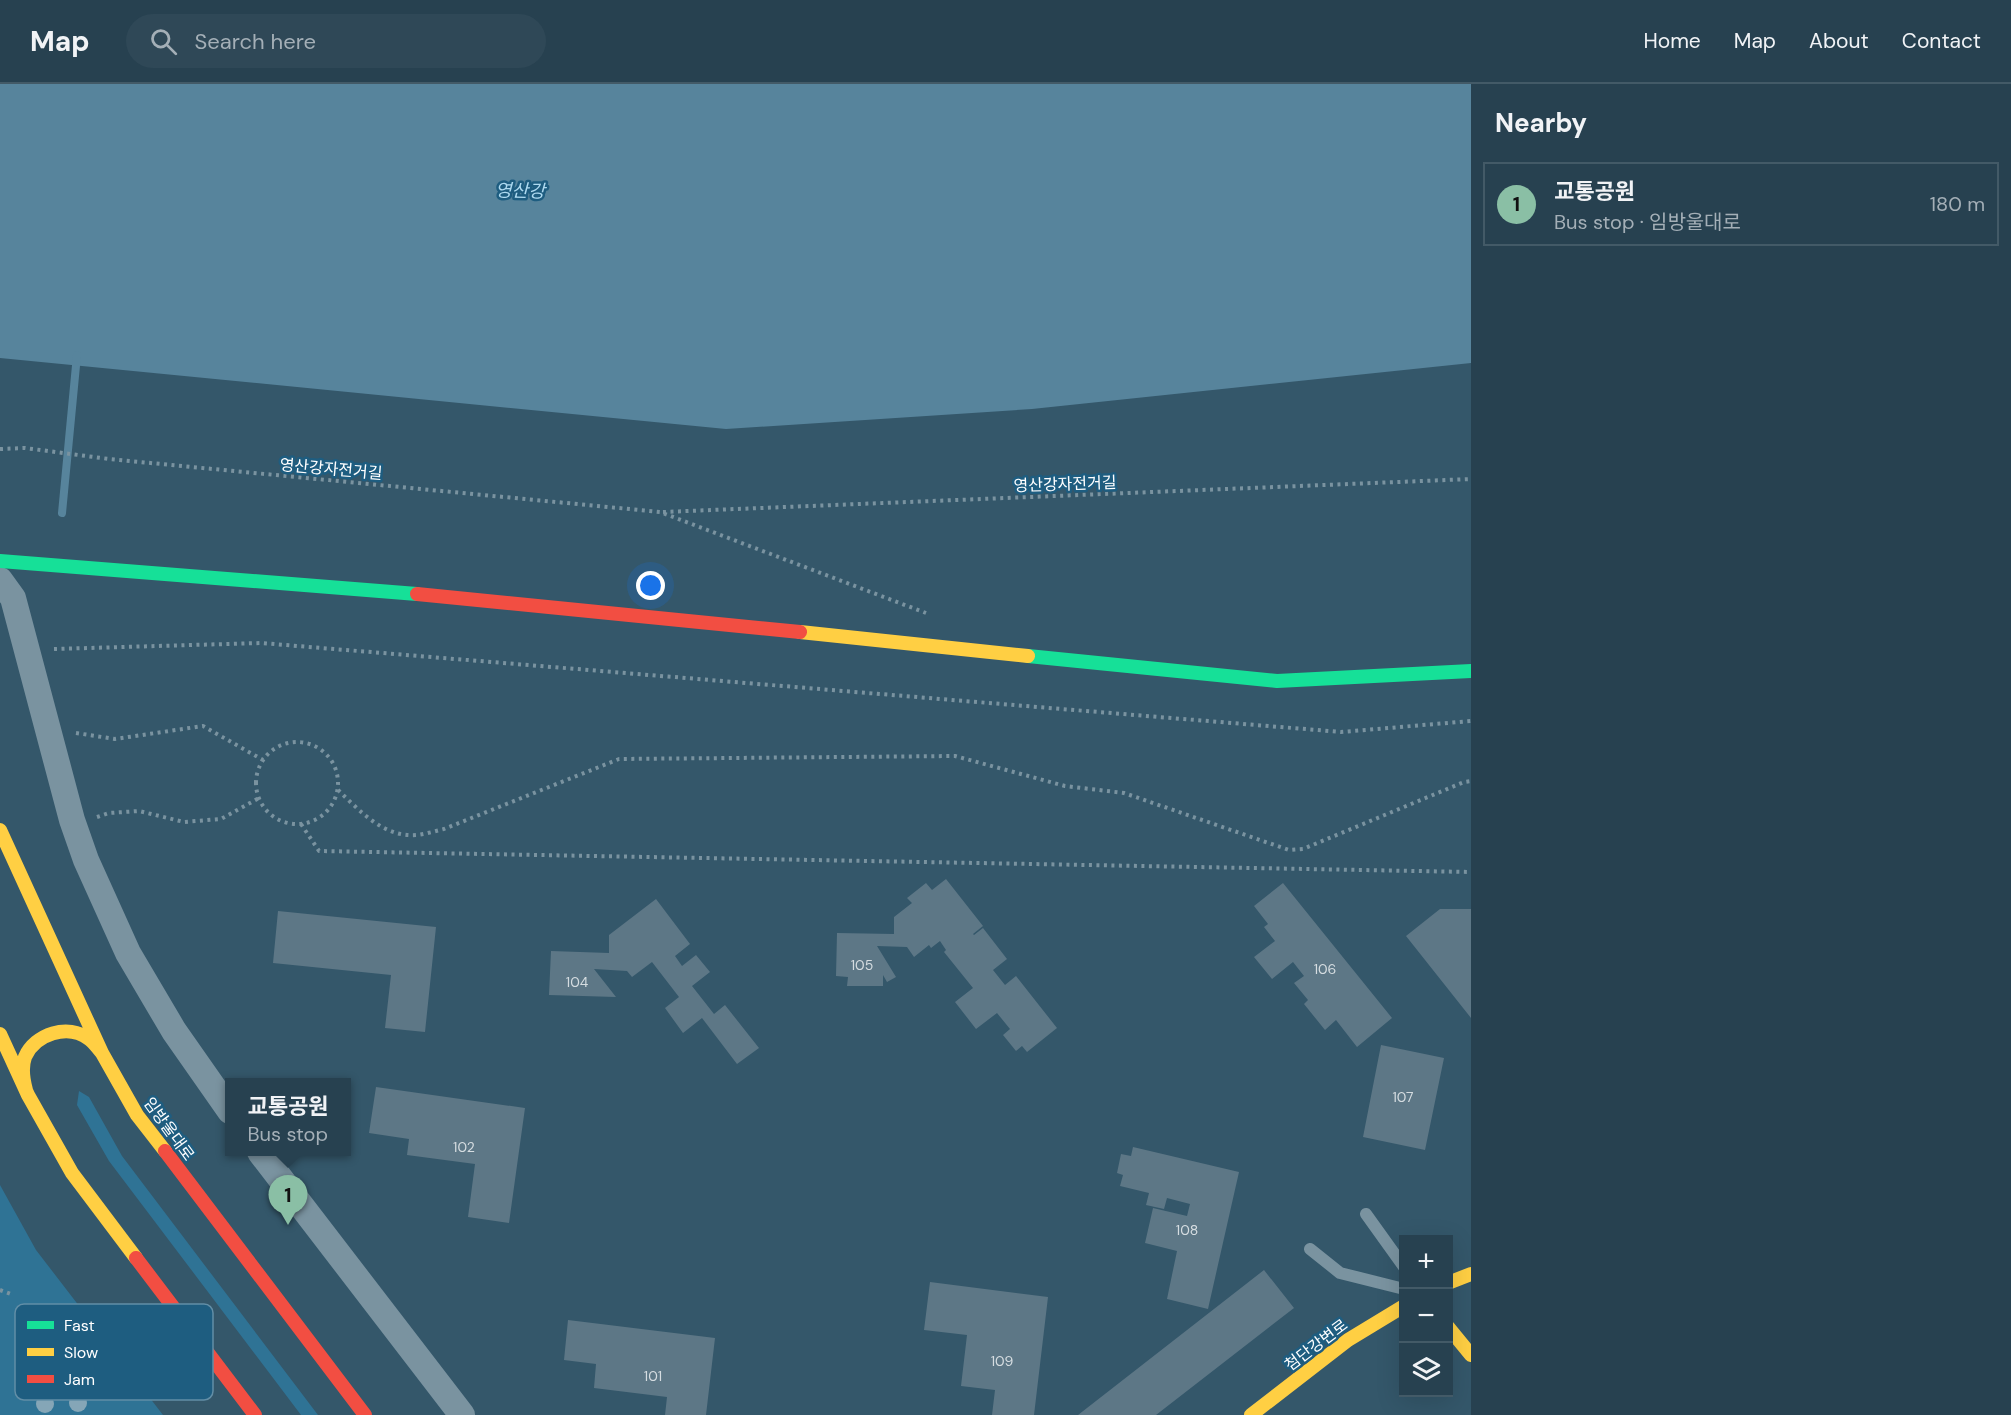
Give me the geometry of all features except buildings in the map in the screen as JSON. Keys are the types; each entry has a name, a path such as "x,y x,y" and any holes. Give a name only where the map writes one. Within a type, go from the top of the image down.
{"street":[{"path":"0,561 464,598 1276,681 1471,671"},
{"path":"0,580 14,598 74,826 86,860 128,953 174,1031 225,1104"},
{"name":"임방울대로","path":"0,830 102,1053 137,1115 365,1415"},
{"path":"28,1095 23,1077 26,1057 33,1045 44,1036 56,1031 77,1032 95,1042 102,1053"},
{"path":"0,1034 28,1095 72,1173 171,1304"},
{"path":"263,1156 462,1415"},
{"path":"1453,1281 1471,1274"},
{"name":"첨단강변로","path":"1251,1415 1348,1340 1399,1309"},
{"path":"1453,1332 1471,1355"},
{"path":"213,1359 255,1415"}],"lane":[{"path":"1366,1215 1399,1260"},
{"path":"1310,1249 1340,1273 1399,1288"}],"path":[{"name":"영산강자전거길","path":"0,449 25,448 108,459 660,512 1471,479"},
{"name":"영산강자전거길","path":"660,512 934,616"},
{"path":"29,655 58,648 261,643 1341,732 1471,721"},
{"path":"47,725 115,739 203,726 263,760"},
{"path":"299,742 313,745 333,764 338,777 338,790 326,814 314,821 288,824 275,819 266,810 259,798 256,785 263,760 273,750 286,744 299,742"},
{"path":"338,790 388,832 416,835 444,829 619,759 955,756 1065,786 1124,793 1289,850 1303,849 1471,781"},
{"path":"74,826 109,813 139,811 184,822 221,819 259,798"},
{"path":"302,824 319,851 1471,872"},
{"path":"0,1290 11,1294"}],"shaded area":[{"path":"79,1091 89,1097 122,1156 318,1415 301,1415 109,1161 77,1105"},
{"path":"0,1185 36,1250 78,1304 15,1304 15,1400 151,1400 163,1415 0,1415"}],"water":[{"name":"영산강","path":"0,84 1471,84 1471,363 1032,409 726,429 0,358"}],"waterway":[{"path":"62,513 77,355"}],"traffic: fast":[{"path":"0,561 417,594"},
{"path":"1028,656 1277,681 1471,671"}],"traffic: slow":[{"path":"800,632 1028,656"},
{"path":"0,830 102,1053 137,1115 165,1151"},
{"path":"26,1090 23,1074 25,1057 36,1042 44,1037 62,1032 81,1034 91,1040 102,1053"},
{"path":"0,1034 28,1095 72,1173 136,1258"},
{"path":"1453,1281 1471,1274"},
{"path":"1251,1415 1348,1340 1399,1309"},
{"path":"1453,1333 1471,1355"}],"traffic: jam":[{"path":"417,594 800,632"},
{"path":"165,1151 365,1415"},
{"path":"136,1258 171,1304"},
{"path":"213,1360 255,1415"}],"place":[{"name":"교통공원","path":"288,1225"}]}
